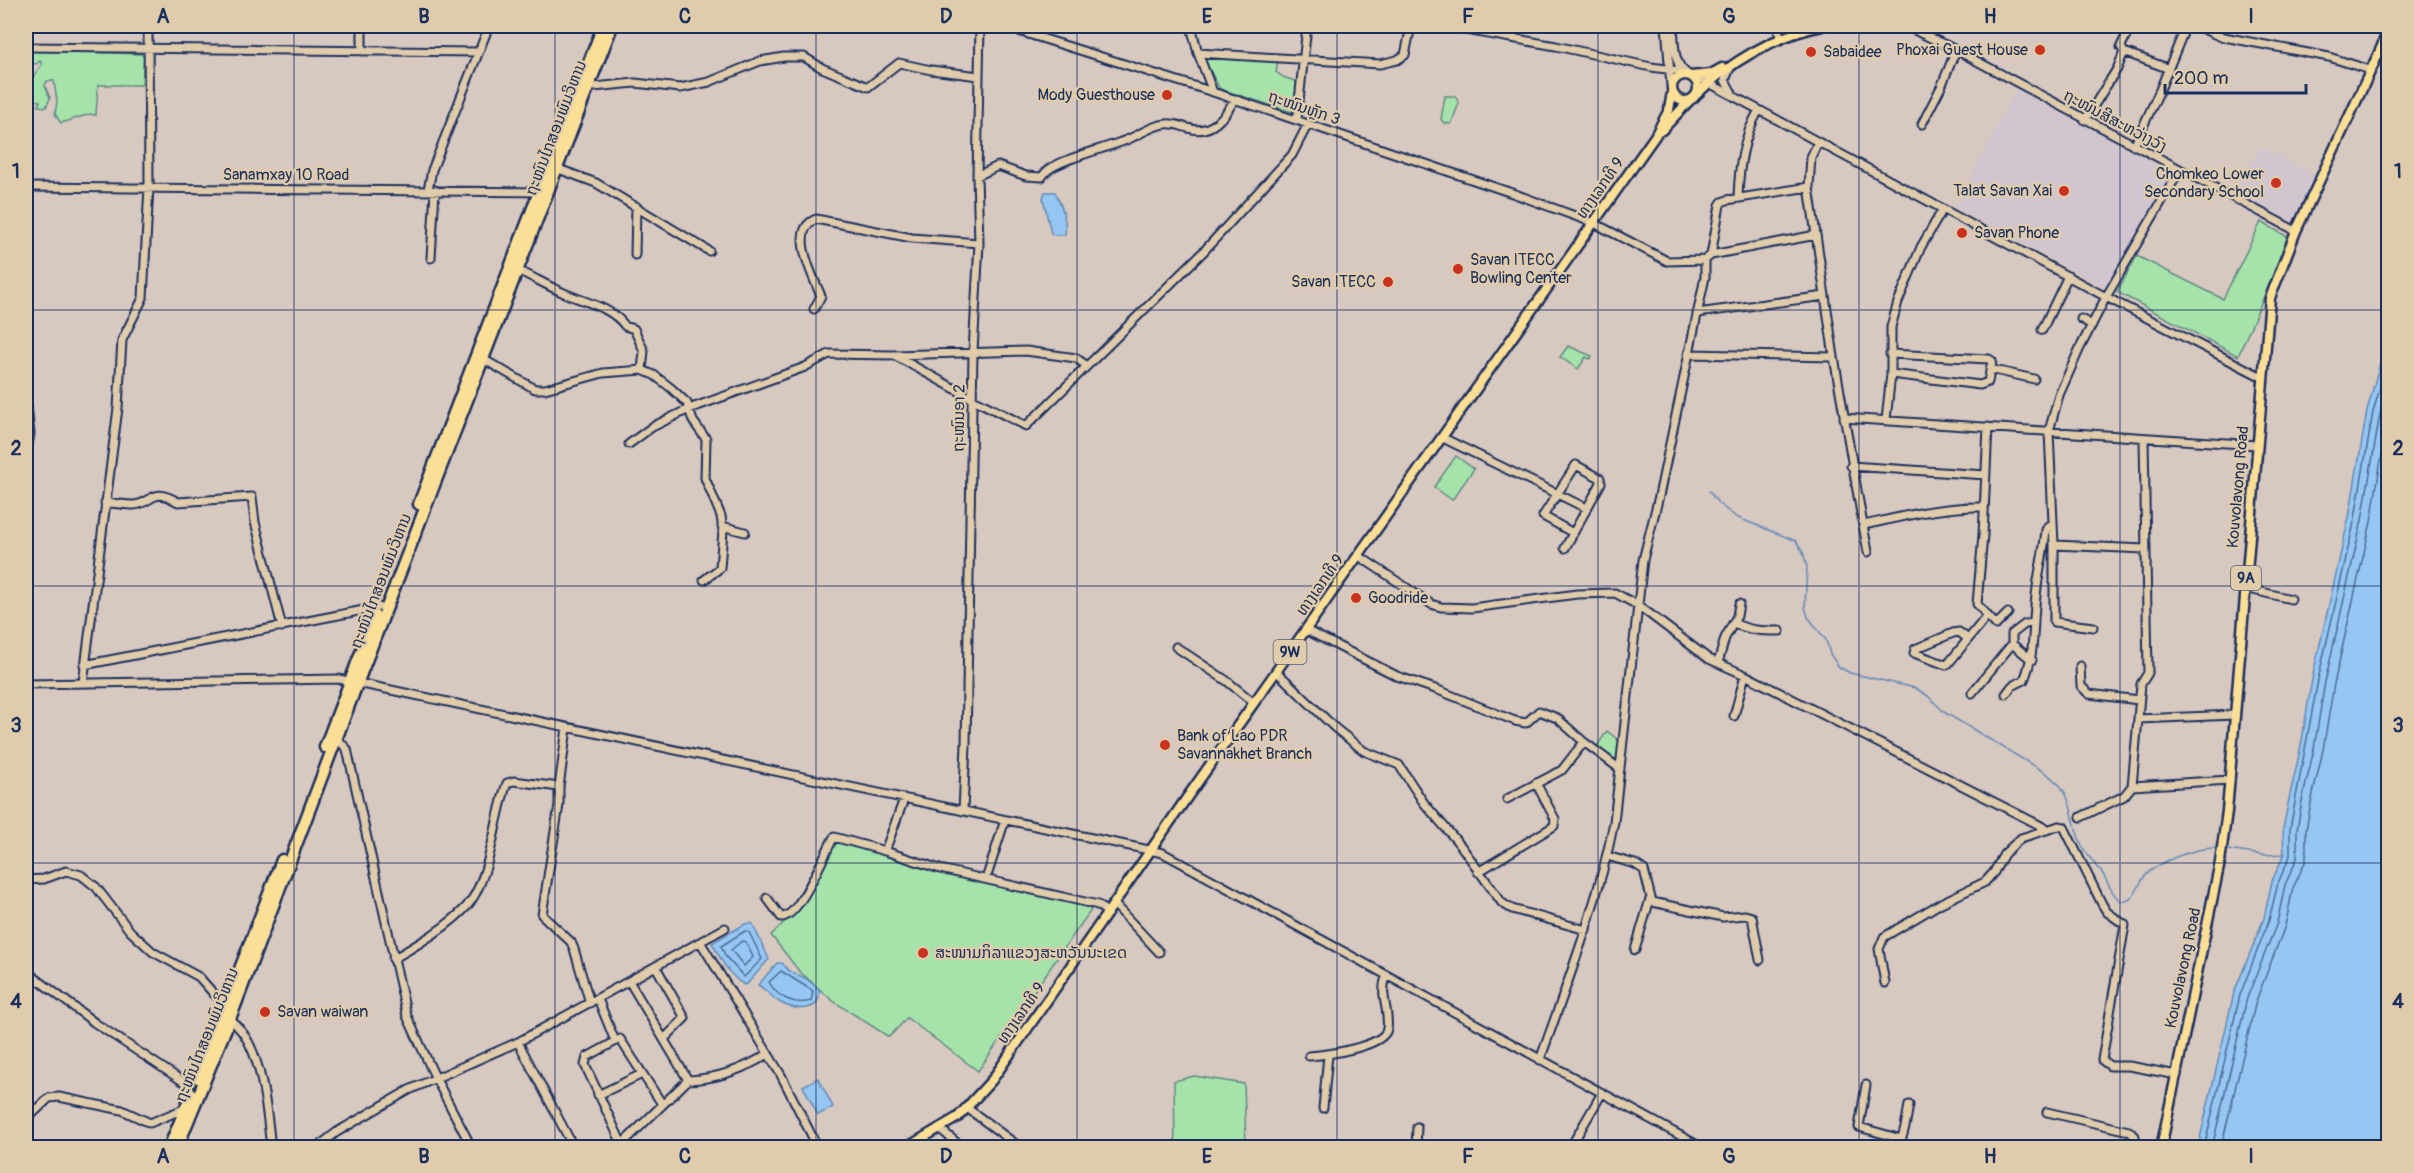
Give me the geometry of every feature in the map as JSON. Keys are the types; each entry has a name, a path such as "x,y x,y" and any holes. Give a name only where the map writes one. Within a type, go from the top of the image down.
{"highway":[{"name":"ຖະໜົນໄກສອນພົມວິຫານ","path":"169,1148 226,1018 228,1003 483,359 543,193 556,168 588,85 606,30"},
{"name":"ຖະໜົນໄກສອນພົມວິຫານ","path":"177,1148 336,738 379,607 606,30"}],"main road":[{"name":"ທາງເລກທີ 9","path":"906,1148 958,1117 992,1080 1254,703 1443,438 1503,348 1655,136 1669,110 1672,89 1678,76 1717,71 1780,35 1805,26"},
{"name":"ທາງເລກທີ 9","path":"1655,136 1693,98 1744,55 1782,38 1822,26"},
{"name":"Kouvolavong Road","path":"2161,1148 2220,862 2230,780 2270,298 2296,231 2382,46 2388,28"},
{"path":"1672,89 1681,100 1693,98 1698,86 1690,75"}],"street":[{"path":"83,683 118,408 122,340 144,298 149,187 148,26"},
{"path":"362,26 362,51"},
{"path":"431,258 432,170 489,26"},
{"name":"ຖະໜົນອາ 2","path":"963,811 974,352 979,243 977,176 980,26"},
{"name":"ຖະໜົນຫຼັກ 3","path":"1003,26 1235,99 1515,194 1594,223 1667,261 1708,257 1816,236"},
{"path":"1191,26 1198,53 1213,92"},
{"path":"1297,120 1307,26"},
{"path":"1198,53 1380,64 1397,60 1405,55 1411,26"},
{"path":"1443,26 1670,69 1710,83 2106,297 2262,377"},
{"path":"1666,26 1672,89"},
{"path":"1673,26 1676,56 1690,75"},
{"path":"1776,26 1780,35"},
{"name":"ຖະໜົນສີສະຫວ່າງວົງ","path":"1906,26 1918,28 2085,120 2296,231"},
{"path":"2131,26 2121,47 2124,52 2168,68"},
{"path":"2134,146 2186,26"},
{"path":"2196,26 2219,36 2329,57 2370,70"},
{"path":"26,46 148,50 478,52"},
{"path":"1922,124 1941,87 1956,50"},
{"path":"2085,120 2117,69 2124,52"},
{"path":"588,85 594,87 635,83 690,86 709,82 760,61 784,57 804,57 822,68 830,69 868,87 899,63 979,76"},
{"path":"1730,68 1725,80 1733,96"},
{"path":"977,176 998,166 1026,176 1042,177 1047,170 1064,162 1154,127 1166,124 1179,124 1191,129 1212,126 1223,119 1235,99"},
{"path":"1738,198 1745,140 1759,110"},
{"path":"894,355 1026,426 1204,251 1292,155 1308,124"},
{"path":"1818,142 1811,157 1809,187 1851,466 1868,552"},
{"path":"556,168 596,183 709,251"},
{"path":"2093,627 2054,622 2054,544 2049,431 2059,395 2106,297 2180,170"},
{"name":"Sanamxay 10 Road","path":"26,187 543,193"},
{"path":"1540,1060 1586,930 1607,856 1620,769 1643,560 1659,496 1720,205 1722,202 1738,198 1809,187"},
{"path":"636,206 636,255"},
{"path":"1887,420 1891,374 1891,327 1898,302 1921,248 1943,209"},
{"path":"814,309 821,296 804,249 802,236 811,221 816,219 912,238 979,243"},
{"path":"517,270 610,312 620,318 625,326 634,328 644,351 642,370"},
{"path":"2042,330 2068,276"},
{"path":"1697,313 1825,297"},
{"path":"2081,319 2092,325"},
{"path":"629,444 652,427 689,409 805,367 829,354 894,355 1026,351 1076,358 1087,366"},
{"path":"1688,354 1834,357"},
{"path":"1890,354 1992,361 1988,382 1980,385 1891,374"},
{"path":"483,359 535,388 545,389 603,373 642,370 654,375 687,403 693,421 706,440 705,478 722,525 723,547 720,568 704,580"},
{"path":"1990,369 2034,379"},
{"path":"26,395 30,434 26,455"},
{"path":"1844,418 2257,445"},
{"path":"1988,427 1977,604 1996,625 2008,613"},
{"path":"1443,438 1586,508"},
{"path":"2081,817 2124,796 2132,786 2141,684 2148,673 2144,438"},
{"path":"1565,548 1601,483 1600,478 1576,465 1543,516 1573,533"},
{"path":"1851,466 1986,475"},
{"path":"105,503 137,505 150,497 159,495 168,496 178,502 252,496 255,522 282,627"},
{"path":"1863,525 1925,512 1983,507"},
{"path":"722,525 745,532"},
{"path":"2006,694 2012,686 2024,680 2032,660 2036,595 2043,562 2046,530 2048,526 2053,525"},
{"path":"2054,544 2145,549"},
{"path":"1359,556 1431,604 1442,607 1472,608 1605,592 1615,593 1639,606 1688,645 1718,663 2047,829"},
{"path":"2245,588 2291,599"},
{"path":"1718,663 1739,603"},
{"path":"84,665 379,607"},
{"path":"1968,639 1959,632 1953,633 1915,650 1914,653 1946,665 1968,639 1987,616"},
{"path":"1733,623 1748,630 1765,633 1780,631"},
{"path":"1972,693 2012,644 2012,634 2025,624 2034,623"},
{"path":"1306,630 1397,676 1515,721 1526,723 1539,711 1557,718 1620,769"},
{"path":"2012,644 2032,660"},
{"path":"1176,647 1227,681 1254,703"},
{"path":"2080,666 2081,686 2089,694 2139,700"},
{"path":"1277,672 1327,721 1364,751 1399,765 1424,804 1461,846 1478,872 1507,907 1586,930"},
{"path":"1734,716 1745,675"},
{"path":"26,684 321,679 353,683 1163,853 1386,977 1703,1148"},
{"path":"2138,719 2235,715"},
{"path":"567,728 559,787 559,805 542,915 570,942 574,949 590,1003"},
{"path":"336,738 347,749 407,1016 436,1079 472,1148"},
{"path":"1507,799 1562,770 1584,742"},
{"path":"2132,786 2230,780"},
{"path":"393,959 447,923 472,900 482,876 507,783 514,781 559,787"},
{"path":"1478,872 1554,826 1556,819 1536,783"},
{"path":"885,851 904,799"},
{"path":"988,873 1005,820"},
{"path":"1885,983 1879,949 1884,937 1941,903 1985,882 2012,846 2021,838 2047,829 2064,827 2102,904 2107,912 2125,925 2102,1060 2104,1064 2177,1075"},
{"path":"767,898 783,918 789,915 802,900 834,837 940,869 1098,905 1108,913"},
{"path":"1607,856 1635,864 1644,870 1650,899 1635,950"},
{"path":"26,880 44,879 66,871 81,875 96,887 130,931 153,952 199,977 214,994 228,1003"},
{"path":"1650,899 1652,902 1723,917 1745,915 1752,917 1760,960"},
{"path":"1114,904 1159,951"},
{"path":"316,1148 337,1132 409,1090 518,1042 701,943 724,928"},
{"path":"701,943 768,1054 818,1148"},
{"path":"656,967 685,1018 664,1039"},
{"path":"26,971 95,1023 187,1084 192,1092"},
{"path":"1310,1056 1328,1055 1376,1041 1387,1032 1383,998 1386,977"},
{"path":"629,981 688,1080"},
{"path":"598,999 615,1041"},
{"path":"226,1018 237,1025 257,1064 271,1148"},
{"path":"662,1104 620,1039 587,1057 585,1065 620,1146 688,1080 704,1080 747,1067 768,1054"},
{"path":"518,1042 574,1148"},
{"path":"1323,1108 1328,1055"},
{"path":"598,1095 642,1074"},
{"path":"1866,1085 1859,1127 1901,1139"},
{"path":"1570,1148 1602,1094"},
{"path":"26,1120 50,1098 122,1110 150,1123 186,1108"},
{"path":"1899,1148 1909,1105"},
{"path":"967,1108 1021,1148"},
{"path":"2047,1112 2129,1131 2135,1136 2133,1148"},
{"path":"1416,1148 1417,1127"},
{"path":"939,1128 963,1148"}],"shaded area":[{"name":"Talat Savan Xai","path":"2016,89 2174,173 2108,289 1956,208"},
{"name":"Chomkeo Lower Secondary School","path":"2261,147 2316,176 2294,223 2234,191"}],"green space":[{"path":"26,50 141,54 144,57 142,85 98,85 96,115 90,114 61,123 55,114 57,102 54,81 47,81 45,86 50,98 46,107 38,106 40,101 34,100 27,94 28,85 42,64 40,61 36,64 26,62"},
{"path":"1206,57 1278,60 1276,72 1298,82 1292,112 1220,89 1205,61"},
{"path":"1445,96 1455,96 1459,103 1451,124 1444,123 1441,119"},
{"path":"2261,222 2288,237 2288,241 2238,356 2117,292 2137,256 2223,299"},
{"path":"1568,346 1592,356 1590,359 1586,357 1578,369 1560,357"},
{"path":"1456,456 1474,469 1452,500 1434,487"},
{"path":"1607,731 1621,742 1619,763 1616,763 1597,746"},
{"name":"ສະໜາມກິລາແຂວງສະຫວັນນະເຂດ","path":"840,841 942,873 1077,901 1091,910 978,1071 907,1018 889,1037 833,1001 799,971 771,935 805,902 835,844"},
{"path":"1194,1076 1244,1084 1246,1147 1175,1147 1174,1081"}],"water":[{"path":"1045,192 1055,192 1058,197 1065,218 1065,235 1051,233 1043,198"},
{"path":"2388,349 2388,1147 2198,1147 2234,993 2264,918 2272,881 2284,855 2283,829 2301,746 2312,679 2349,517 2367,411 2380,363"},
{"path":"752,923 769,959 744,985 729,972 712,943 745,924"},
{"path":"777,963 782,963 789,971 805,978 819,989 819,997 812,1006 794,1008 787,1006 758,985"},
{"path":"818,1078 833,1107 818,1115 803,1086"}],"waterway":[{"path":"1709,491 1718,503 1736,517 1796,541 1803,552 1807,567 1805,607 1808,617 1826,640 1830,654 1839,667 1850,673 1915,688 1928,696 1944,712 2046,773 2058,784 2067,797 2082,845 2114,894 2122,901 2133,896 2145,876 2159,865 2178,856 2217,848"},
{"path":"2227,850 2263,855 2285,854"}],"place":[{"name":"Phoxai Guest House","path":"2040,50"},
{"name":"Sabaidee","path":"1811,52"},
{"name":"Mody Guesthouse","path":"1167,95"},
{"name":"Chomkeo Lower Secondary School","path":"2276,183"},
{"name":"Talat Savan Xai","path":"2064,191"},
{"name":"Savan Phone","path":"1962,233"},
{"name":"Savan ITECC Bowling Center","path":"1458,269"},
{"name":"Savan ITECC","path":"1388,282"},
{"name":"Goodride","path":"1356,598"},
{"name":"Bank of Lao PDR Savannakhet Branch","path":"1165,745"},
{"name":"ສະໜາມກິລາແຂວງສະຫວັນນະເຂດ","path":"923,953"},
{"name":"Savan waiwan","path":"265,1012"}]}
